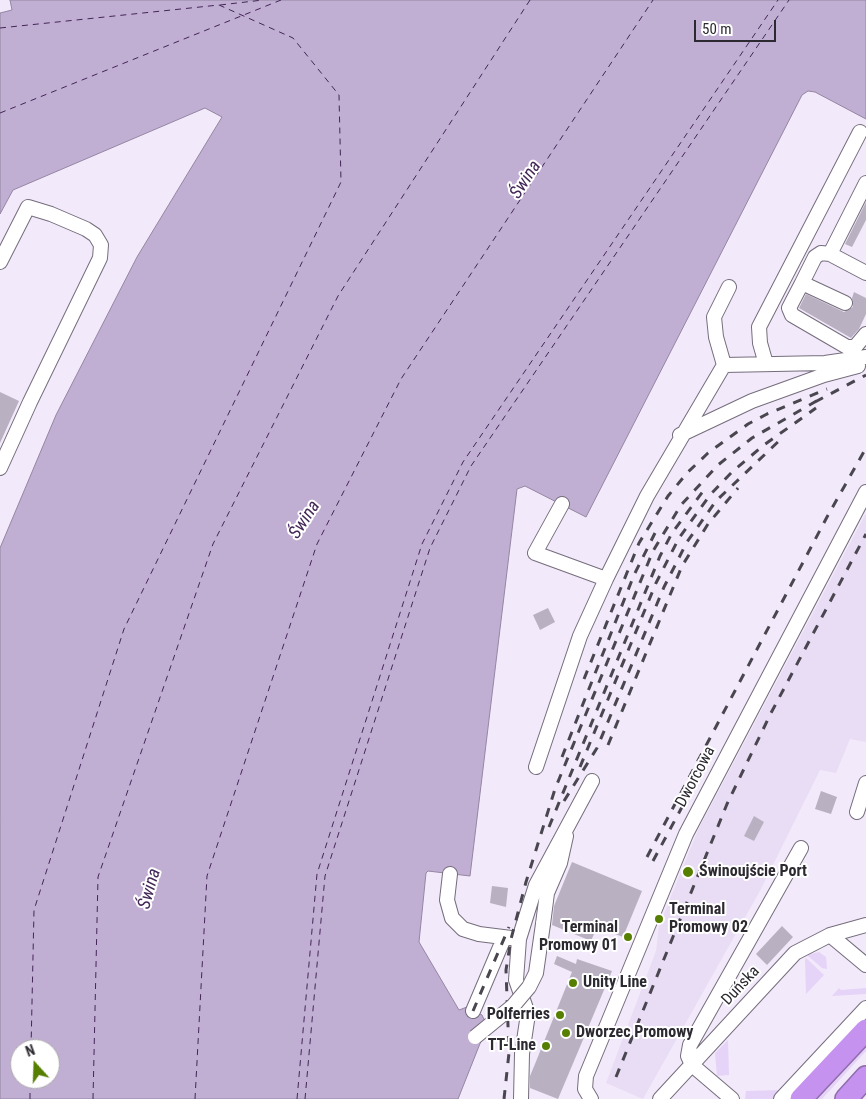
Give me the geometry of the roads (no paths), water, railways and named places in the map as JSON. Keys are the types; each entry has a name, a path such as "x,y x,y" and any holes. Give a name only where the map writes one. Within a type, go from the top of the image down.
{"highway":[{"path":"801,1099 866,1030"},
{"path":"846,1099 866,1077"}],"street":[{"path":"766,364 760,343 759,327 860,132"},
{"path":"830,254 866,183"},
{"path":"0,262 28,208 52,214 86,229 95,235 101,245 100,258 0,468"},
{"path":"866,273 830,254 821,253 815,257 789,308 792,315 847,348 854,347 866,334"},
{"path":"802,283 845,303"},
{"path":"536,767 580,636 606,579 680,435 724,365 716,337 714,318 729,287"},
{"path":"724,365 825,363 866,357"},
{"path":"680,435 752,401 809,380 866,364"},
{"name":"Dworcowa","path":"588,1094 586,1076 686,834 866,492"},
{"path":"562,504 535,553 606,579"},
{"path":"521,1099 522,1054 528,1014 516,980 519,939 536,885 592,781"},
{"path":"857,812 866,783"},
{"path":"475,1037 514,1006 536,973 548,893 563,854 568,824"},
{"path":"732,1099 692,1065 688,1056 690,1045 800,848"},
{"path":"450,874 447,900 452,918 463,929 504,938 519,939"},
{"name":"Duńska","path":"660,1099 795,953 830,934 866,925"},
{"path":"830,934 866,965"},
{"path":"473,1011 504,938"},
{"path":"781,1099 866,1008"}],"water":[{"name":"Świna","path":"10,0 866,0 866,119 815,92 808,91 802,95 586,517 525,486 517,489 470,876 428,871 426,873 419,942 459,1010 467,1007 482,1015 487,1026 458,1099 0,1099 0,548 56,415 137,257 222,117 205,108 13,190 0,214 0,13 12,10"}],"railway":[{"path":"815,402 866,375"},
{"path":"584,679 639,543 668,496 687,473 708,453 748,424 827,389"},
{"path":"504,1099 509,1053 506,970 511,939 526,882 555,789 653,551 681,505 718,465 752,438 820,399"},
{"path":"580,767 656,583 679,538 710,495 733,471 764,445 816,408"},
{"path":"564,801 597,748 664,587 687,542 716,501 781,439"},
{"path":"647,857 827,517 866,448"},
{"path":"608,745 682,566 708,524 738,488"},
{"path":"549,827 660,556 672,533 704,490"},
{"path":"562,757 634,575 655,533"},
{"path":"616,1077 727,804 771,713 866,534"},
{"path":"653,861 704,766"},
{"path":"473,1011 509,927"}],"place":[{"name":"Świnoujście Port","path":"688,872"},
{"name":"Terminal Promowy 02","path":"659,919"},
{"name":"Terminal Promowy 01","path":"628,937"},
{"name":"Unity Line","path":"573,983"},
{"name":"Polferries","path":"560,1015"},
{"name":"Dworzec Promowy","path":"566,1033"},
{"name":"TT-Line","path":"546,1046"}]}
